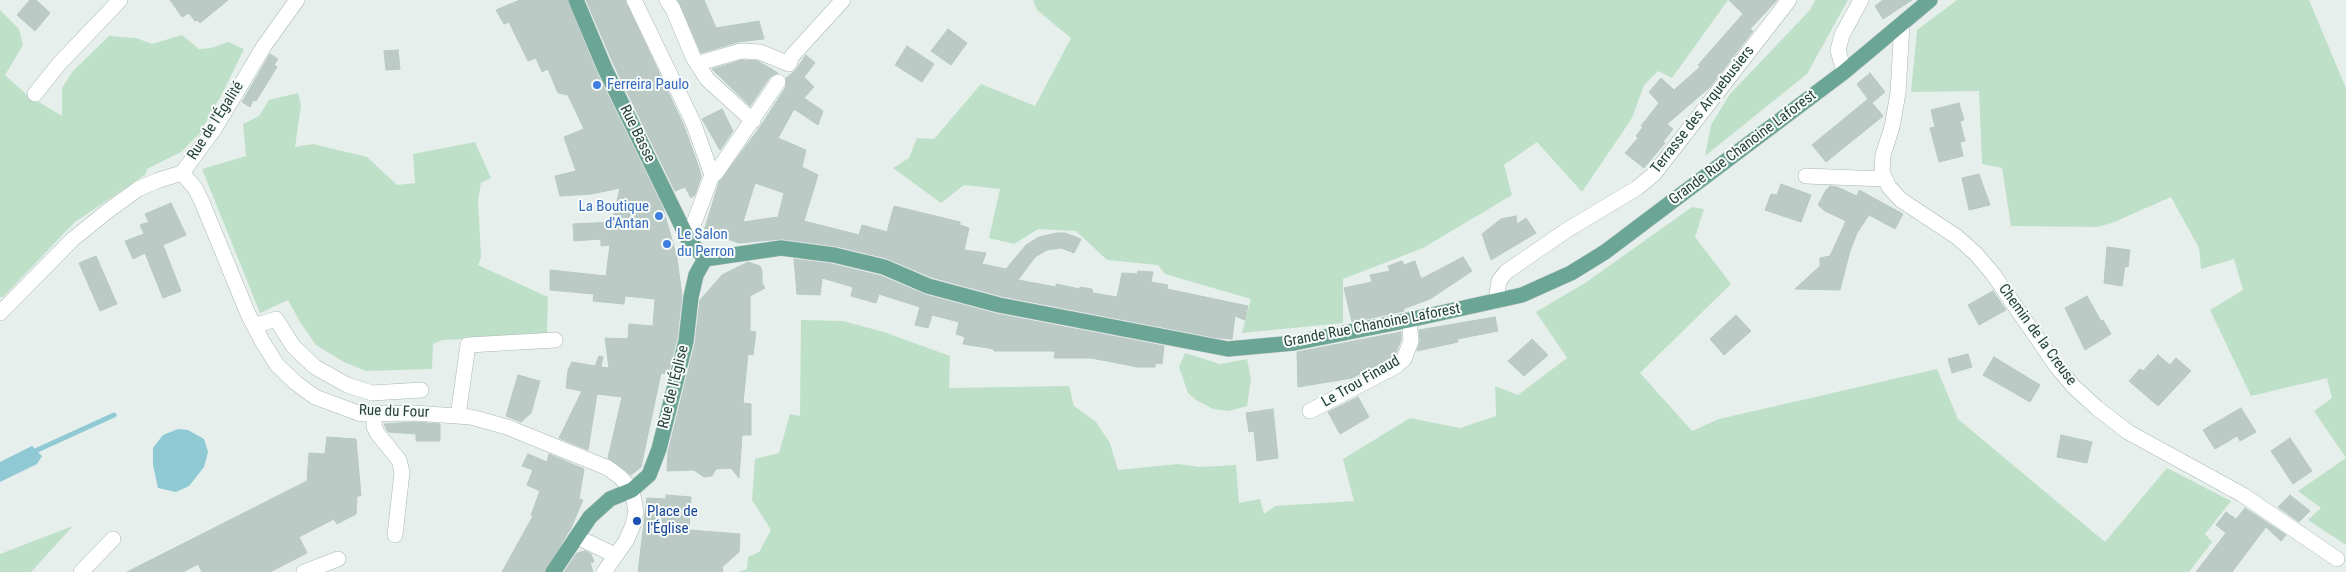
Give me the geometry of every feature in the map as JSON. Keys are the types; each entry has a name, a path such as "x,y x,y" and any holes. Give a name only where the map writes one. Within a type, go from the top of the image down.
{"main road":[{"name":"Rue Basse","path":"576,0 605,69 688,238 706,259"},
{"name":"Grande Rue Chanoine Laforest","path":"706,259 765,249 798,249 834,255 884,267 928,286 999,306 1228,349 1294,343 1409,320 1522,295 1548,285 1605,252 1844,72 1930,0"},
{"name":"Rue de l'Église","path":"632,490 649,475 659,449 686,340 691,297 696,275 706,259"},
{"path":"553,572 590,517 610,499 632,490"}],"street":[{"path":"35,94 59,64 120,0"},
{"name":"Rue de l'Égalité","path":"0,314 73,239 109,210 138,189 182,173 215,128 264,46 297,0"},
{"path":"636,0 693,122 712,175"},
{"path":"667,0 673,9 693,56 712,84 752,121"},
{"path":"700,66 706,60 741,51 760,52 789,64 792,56 843,0"},
{"name":"Terrasse des Arquebusiers","path":"1496,301 1499,281 1506,272 1567,230 1637,188 1654,174 1789,0"},
{"path":"1844,72 1838,50 1842,35 1861,0"},
{"path":"1806,176 1885,179 1882,172 1883,155 1892,127 1898,93 1902,24"},
{"path":"688,238 712,175 716,173 778,82"},
{"name":"Rue du Four","path":"182,173 195,188 202,202 254,326 277,364 296,383 316,397 361,414 414,413 458,416 508,426 608,468 632,490"},
{"name":"Chemin de la Creuse","path":"1885,179 1889,187 1901,200 1957,238 1976,254 1994,274 2057,367 2074,388 2097,408 2128,432 2243,495 2337,560"},
{"path":"254,326 276,319 293,346 315,367 347,385 372,393 421,390"},
{"name":"Le Trou Finaud","path":"1310,411 1396,366 1404,359 1411,341 1409,320"},
{"path":"458,416 468,346 556,340"},
{"path":"375,415 374,426 377,433 399,460 402,472 394,535"},
{"path":"604,572 633,526 636,504 632,490"},
{"path":"577,537 615,555"},
{"path":"81,572 113,539"},
{"path":"304,572 338,559"}],"green space":[{"path":"1033,0 1728,0 1672,78 1658,71 1644,85 1632,118 1582,192 1537,142 1504,165 1512,195 1423,248 1343,279 1343,323 1242,333 1251,299 1165,274 1158,265 1107,260 1076,231 1038,229 1014,244 989,238 1000,189 964,185 941,203 893,168 909,158 917,138 934,139 981,84 1035,106 1071,38 1037,10"},
{"path":"1815,0 1848,0 1807,74 1705,156 1711,125 1730,94 1810,10"},
{"path":"1957,0 2309,0 2346,88 2346,458 2314,411 2332,398 2327,378 2251,396 2210,310 2243,290 2234,259 2201,269 2199,248 2171,197 2112,223 2097,227 2011,226 2002,168 1982,164 1979,91 1911,92 1917,30"},
{"path":"0,10 19,29 23,45 5,75 26,94 62,116 62,88 73,71 109,36 136,38 152,44 182,35 199,49 211,48 228,42 244,49 222,94 199,134 181,152 147,169 145,175 75,222 3,297 0,297"},
{"path":"298,93 301,106 295,147 313,144 367,157 397,185 415,183 413,154 475,142 491,178 481,183 478,200 481,257 478,265 548,297 547,335 443,340 433,344 432,369 366,371 344,362 316,345 288,300 260,313 202,169 246,156 243,124 259,116 269,100"},
{"path":"1692,207 1704,209 1695,237 1731,284 1640,373 1692,431 1719,419 1937,369 1958,419 2105,542 2167,468 2231,501 2205,534 2212,542 2189,572 738,572 747,569 748,557 759,552 771,530 752,500 755,459 779,453 790,414 800,416 801,320 843,321 884,332 950,356 949,388 1069,386 1074,406 1096,422 1110,443 1118,470 1178,464 1200,467 1236,465 1239,503 1260,499 1264,514 1275,506 1354,501 1343,459 1410,418 1460,428 1496,416 1495,386 1518,395 1567,358 1536,312 1585,283"},
{"path":"1185,353 1220,364 1247,359 1251,379 1247,406 1229,411 1213,409 1196,400 1188,393 1179,367"},
{"path":"2346,458 2346,545 2308,520 2321,508 2298,491"},
{"path":"73,526 31,572 0,572 0,554"}],"water":[{"path":"178,429 188,430 204,439 208,452 204,467 189,486 176,492 158,488 153,465 153,448 163,435"},
{"path":"32,446 42,456 37,464 0,482 0,462"}],"building":[{"path":"30,0 36,0 50,13 35,31 17,15"},
{"path":"170,0 228,0 200,23 197,20 195,21 189,13 182,17"},
{"path":"520,0 567,0 597,73 663,208 677,258 682,296 677,339 668,374 661,373 641,467 631,475 608,458 622,397 597,394 588,450 559,438 582,391 566,388 568,370 572,362 595,366 599,356 603,357 601,367 609,368 605,338 628,339 629,324 653,326 655,299 625,296 624,304 593,301 594,294 550,290 550,270 606,276 610,245 601,246 601,239 574,241 573,224 612,222 620,188 592,194 560,196 555,176 576,171 564,137 584,129 568,95 558,93 548,69 542,72 536,58 528,61 509,22 504,24 496,10"},
{"path":"586,0 625,0 684,126 699,168 701,177 695,195 691,198 685,187 675,191 614,65"},
{"path":"678,0 704,0 716,28 759,21 764,39 738,42 701,53"},
{"path":"1729,0 1777,0 1750,29 1753,31 1710,87 1667,124 1673,129 1663,142 1665,143 1644,168 1625,153 1638,138 1636,136 1643,127 1641,126 1659,103 1649,92 1661,78 1674,90 1700,67 1698,65 1743,14"},
{"path":"1883,0 1912,0 1883,19 1875,6"},
{"path":"948,29 967,43 951,65 931,51"},
{"path":"907,46 934,64 922,82 895,65"},
{"path":"398,50 400,69 386,70 384,51"},
{"path":"270,54 278,59 274,65 277,67 256,101 253,100 250,107 242,102"},
{"path":"806,55 815,63 804,77 814,87 804,98 823,111 818,125 794,109 778,138 806,150 802,167 818,175 804,221 859,235 862,225 887,232 894,206 960,222 960,225 969,228 964,250 986,253 982,264 1006,269 1026,245 1039,237 1065,233 1081,239 1074,253 1061,248 1047,250 1035,257 1018,280 1056,287 1056,284 1080,289 1080,287 1092,289 1093,293 1117,297 1122,273 1153,272 1151,282 1168,285 1167,289 1248,306 1245,320 1235,316 1232,339 1218,338 1001,296 931,277 886,258 836,246 782,239 739,243 704,231 719,182 760,127 786,87 786,78 795,71","holes":["755,183 784,193 778,217 743,222"]},
{"path":"742,60 758,61 778,73 770,77 750,106 712,69"},
{"path":"1870,73 1885,92 1872,103 1883,116 1826,162 1812,145 1868,99 1857,84"},
{"path":"1959,103 1964,120 1960,121 1965,141 1960,142 1963,156 1939,162 1930,128 1935,127 1931,110"},
{"path":"722,109 733,131 720,150 702,119"},
{"path":"1979,174 1990,205 1969,210 1962,178"},
{"path":"1781,184 1811,195 1801,222 1765,210 1771,194 1777,195"},
{"path":"1830,186 1857,196 1859,190 1903,214 1895,229 1869,215 1857,233 1850,251 1840,290 1795,289 1820,266 1820,258 1830,256 1846,221 1825,211 1818,205"},
{"path":"171,203 186,235 163,245 181,291 163,298 145,253 133,259 125,241 144,234 140,225 149,222 145,214"},
{"path":"1516,216 1517,224 1526,218 1536,233 1491,260 1482,234 1501,219"},
{"path":"2107,247 2130,250 2128,267 2125,266 2122,286 2104,283"},
{"path":"96,256 117,304 100,311 79,263"},
{"path":"1463,257 1472,271 1430,299 1403,309 1404,311 1352,322 1344,288 1372,282 1370,275 1390,271 1388,266 1402,261 1404,265 1415,261 1421,279"},
{"path":"794,259 832,264 881,276 926,295 997,314 1164,346 1162,364 1156,363 1155,367 1138,367 1091,358 1054,358 1055,351 994,351 994,349 963,344 965,337 956,334 959,322 932,315 928,328 915,325 920,307 879,294 876,303 851,296 853,287 822,278 820,295 797,294"},
{"path":"748,262 760,266 762,283 765,288 750,296 750,331 756,332 753,355 748,354 743,403 751,404 751,435 742,435 739,478 731,468 716,469 712,476 704,477 694,470 667,471 668,452 695,343 700,300 722,275"},
{"path":"1993,291 2006,310 1979,325 1968,305"},
{"path":"2087,296 2101,321 2103,320 2111,334 2085,350 2065,308"},
{"path":"1736,315 1751,331 1724,355 1710,339"},
{"path":"1495,317 1498,331 1457,339 1458,342 1417,351 1420,341 1419,330"},
{"path":"1401,332 1401,340 1396,353 1391,358 1352,378 1298,387 1297,352"},
{"path":"1532,339 1548,355 1524,376 1508,361"},
{"path":"1968,354 1972,367 1952,373 1948,359"},
{"path":"2158,355 2170,365 2176,358 2191,371 2158,406 2129,381 2140,369 2143,371"},
{"path":"1994,357 2040,385 2030,402 1983,375"},
{"path":"518,375 540,381 531,413 521,422 506,416"},
{"path":"1358,397 1369,417 1340,434 1328,412"},
{"path":"2241,408 2256,432 2240,441 2237,436 2215,449 2203,430"},
{"path":"1273,409 1278,458 1257,461 1254,431 1249,432 1246,413"},
{"path":"414,422 440,424 440,441 416,441 416,434 388,432 384,424"},
{"path":"2061,435 2092,442 2087,463 2057,457"},
{"path":"327,437 356,439 361,496 357,496 356,514 337,524 334,519 299,537 307,553 270,572 202,572 198,564 183,572 127,572 307,481 309,453 325,454"},
{"path":"2290,438 2312,471 2293,484 2271,451"},
{"path":"528,454 547,462 549,454 584,469 579,499 583,500 571,528 544,572 502,572 533,516 531,515 540,491 527,485 533,470 522,466"},
{"path":"666,495 691,497 689,530 740,534 739,552 722,567 723,572 638,572 647,498 666,499"},
{"path":"2290,495 2310,511 2299,522 2278,507"},
{"path":"2245,508 2286,535 2281,541 2266,527 2232,572 2196,572 2226,533 2216,525 2226,512 2236,519"},
{"path":"585,551 591,554 594,562 590,563 593,572 564,572 577,553"}],"waterway":[{"path":"33,452 114,415"}],"place":[{"name":"Ferreira Paulo","path":"597,85"},
{"name":"La Boutique d'Antan","path":"659,216"},
{"name":"Le Salon du Perron","path":"667,244"},
{"name":"Place de l'Église","path":"637,521"}]}
